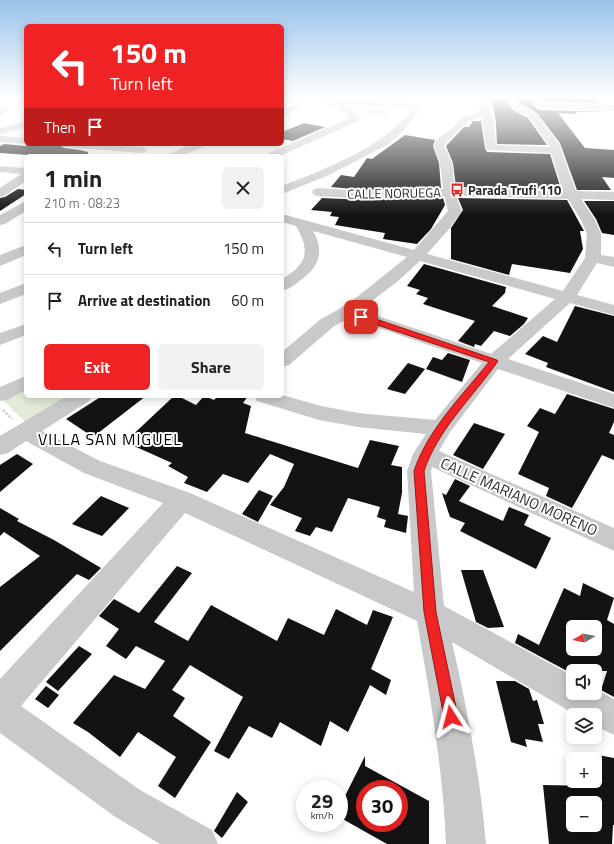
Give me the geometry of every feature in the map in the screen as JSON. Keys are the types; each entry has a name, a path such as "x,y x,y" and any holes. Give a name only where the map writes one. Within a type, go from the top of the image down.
{"street":[{"path":"275,154 314,136"},
{"path":"284,189 325,173 393,136"},
{"path":"284,359 326,324 347,312 418,256 446,225 455,211 450,194 446,163 439,146 442,140 447,136"},
{"path":"490,136 491,148 556,150"},
{"path":"466,844 463,799 449,704 430,612 419,471 424,454 441,428 494,361 567,297 592,258 594,234 588,220 568,189 556,150 549,136"},
{"path":"0,139 24,141"},
{"path":"65,154 79,146"},
{"path":"93,146 143,150"},
{"path":"134,154 150,146"},
{"path":"177,154 197,146"},
{"path":"0,169 24,171"},
{"path":"0,192 24,177"},
{"name":"CALLE NORUEGA","path":"318,192 365,194 614,196"},
{"path":"340,202 438,200 450,194"},
{"path":"0,221 24,207"},
{"path":"284,219 614,310"},
{"path":"284,285 311,263 314,251 311,238 302,224"},
{"path":"0,261 24,250"},
{"path":"592,258 614,262"},
{"path":"0,299 24,289"},
{"path":"347,312 614,402"},
{"path":"0,340 24,330"},
{"path":"0,395 24,383"},
{"path":"0,447 79,398"},
{"path":"270,398 319,413 358,420 441,428"},
{"path":"25,431 92,467 181,500 430,612 614,718"},
{"name":"CALLE MARIANO MORENO","path":"424,454 614,540"},
{"path":"0,704 181,500"},
{"path":"0,712 127,803 198,844"}],"green space":[{"path":"24,388 24,398 68,398 25,422 2,399"}],"building":[{"path":"284,136 304,136 293,141 284,139"},
{"path":"403,136 435,140 433,146 439,163 441,188 365,190 331,187 341,175 354,177 367,158 372,159"},
{"path":"455,136 483,136 487,152 550,154 561,189 456,187 453,163 446,146"},
{"path":"497,136 541,136 547,145 497,144"},
{"path":"555,136 576,136 585,148 614,150 614,178 602,177 611,190 577,190 560,143"},
{"path":"4,144 24,146 61,146 64,148 88,152 88,154 24,155 0,153 0,146"},
{"path":"18,189 24,190 24,195 0,211 0,198 5,197"},
{"path":"322,198 365,200 443,198 445,205 431,229 417,244 383,239 385,233 335,225 339,217 330,216 332,212 311,210"},
{"path":"458,198 567,200 584,231 580,231 583,249 570,273 512,264 509,275 451,259 451,228 463,210"},
{"path":"584,201 614,201 614,235 602,233 596,219"},
{"path":"424,264 506,287 505,293 492,306 528,318 524,324 510,336 494,331 481,346 475,344 474,347 458,341 475,321 423,304 428,298 416,294 420,290 407,286"},
{"path":"575,306 614,316 614,392 546,367 548,363 525,354 543,336 557,342"},
{"path":"448,353 470,360 462,382 426,369 433,357 442,360"},
{"path":"408,363 425,369 405,394 387,389"},
{"path":"567,394 614,409 614,422 609,433 614,435 614,460 602,455 572,508 546,496 549,488 518,474 539,432 527,426 540,408 555,414"},
{"path":"99,398 143,398 93,437 66,419"},
{"path":"172,398 182,398 196,405 202,398 214,400 216,398 247,398 243,403 251,406 245,433 358,468 370,440 399,446 391,465 402,467 402,493 398,514 408,516 406,533 384,527 386,520 377,517 380,507 348,498 332,532 316,527 310,536 295,531 302,518 270,505 284,487 294,464 270,454 248,483 223,474 207,492 184,483 188,477 168,466 172,463 125,442"},
{"path":"474,423 505,434 483,469 453,455"},
{"path":"17,454 33,464 0,492 0,465"},
{"path":"455,479 470,486 459,501 503,521 509,507 529,515 524,525 551,538 536,569 460,531 465,523 450,517 442,493 446,495"},
{"path":"259,490 273,496 258,522 242,514"},
{"path":"101,496 129,508 102,536 72,524"},
{"path":"0,508 19,519 17,521 54,540 101,568 89,580 77,574 0,651 0,587 40,556 4,532 0,536"},
{"path":"177,566 192,573 154,622 188,641 211,605 277,641 288,618 324,635 336,609 367,625 373,610 393,617 371,669 391,680 386,695 370,685 348,732 330,721 321,746 280,722 272,738 249,726 229,759 214,751 243,697 190,665 172,690 185,698 173,716 211,742 175,798 158,786 176,757 138,732 120,757 88,732 73,723 114,675 145,689 165,661 136,646 126,659 106,646 119,629 99,616 114,599 139,613"},
{"path":"461,570 483,570 504,627 488,628 476,622"},
{"path":"583,583 614,598 607,620 614,624 614,697 602,691 607,671 602,671 602,664 566,664 566,670 515,643 518,634 539,645 564,588 580,596"},
{"path":"79,646 92,654 58,691 46,682"},
{"path":"496,681 515,681 529,689 533,701 537,700 544,724 538,724 543,742 525,739 527,747 511,742"},
{"path":"46,686 59,695 48,708 35,699"},
{"path":"365,756 365,766 391,780 356,780 356,827 348,822 348,790"},
{"path":"602,756 614,758 614,825 612,844 549,844 543,785 566,785 566,788 602,788"},
{"path":"408,790 429,801 429,844 387,844 366,832 408,832"},
{"path":"237,792 248,802 222,838 214,831"}],"place":[{"name":"Parada Trufi 110","path":"457,190"}],"district":[{"name":"VILLA SAN MIGUEL","path":"110,439"}],"route":[{"path":"361,317 494,361 441,428 424,454 419,471 430,612 451,717"}]}
